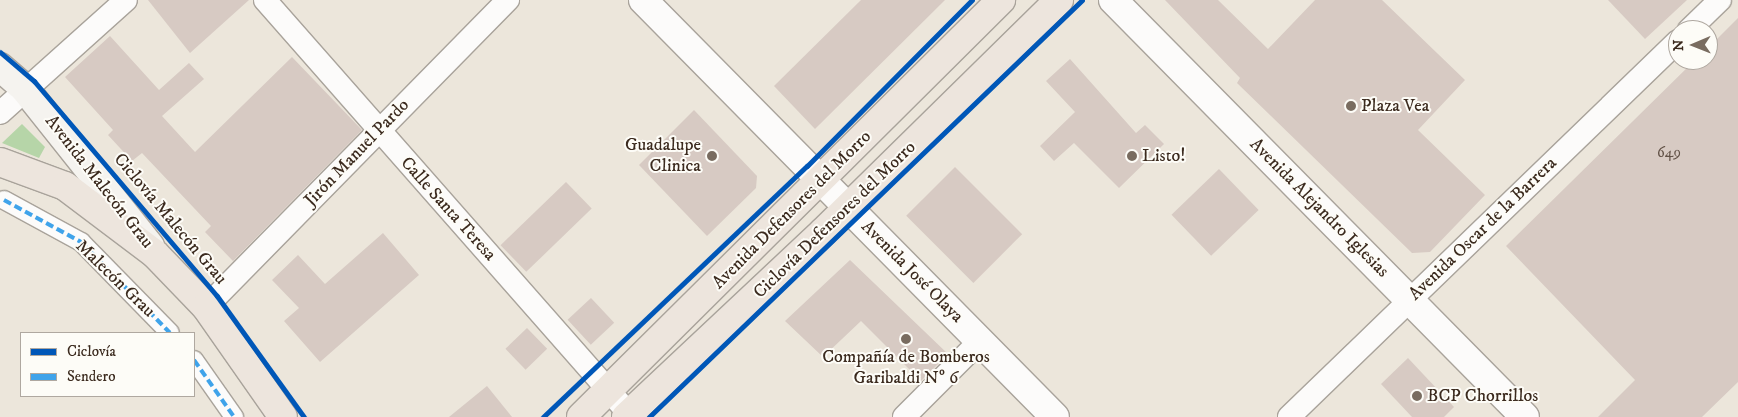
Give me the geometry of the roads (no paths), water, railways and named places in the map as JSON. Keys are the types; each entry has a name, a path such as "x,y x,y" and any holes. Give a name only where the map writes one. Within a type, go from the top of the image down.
{"main road":[{"name":"Avenida Defensores del Morro","path":"581,417 1001,0"},
{"name":"Avenida Defensores del Morro","path":"629,416 848,208 1059,0"},
{"name":"Avenida Malecón Grau","path":"0,68 25,89 156,254"},
{"path":"0,162 65,186 156,254 206,307 283,417"}],"street":[{"path":"0,113 126,0"},
{"name":"Calle Santa Teresa","path":"264,0 609,390 629,416"},
{"name":"Jirón Manuel Pardo","path":"206,307 508,0"},
{"name":"Avenida José Olaya","path":"642,0 1055,417"},
{"name":"Avenida Alejandro Iglesias","path":"1113,0 1525,417"},
{"path":"1699,20 1720,0"},
{"name":"Avenida Oscar de la Barrera","path":"1289,417 1668,51"},
{"name":"Malecón Grau","path":"4,200 81,242 169,332"},
{"path":"904,417 980,341"},
{"path":"195,361 234,417"}],"place":[{"name":"Plaza Vea","path":"1351,106"},
{"name":"Guadalupe Clinica","path":"712,156"},
{"name":"Listo!","path":"1132,156"},
{"name":"Compañía de Bomberos Garibaldi Nº 6","path":"906,339"},
{"name":"BCP Chorrillos","path":"1417,396"}]}
